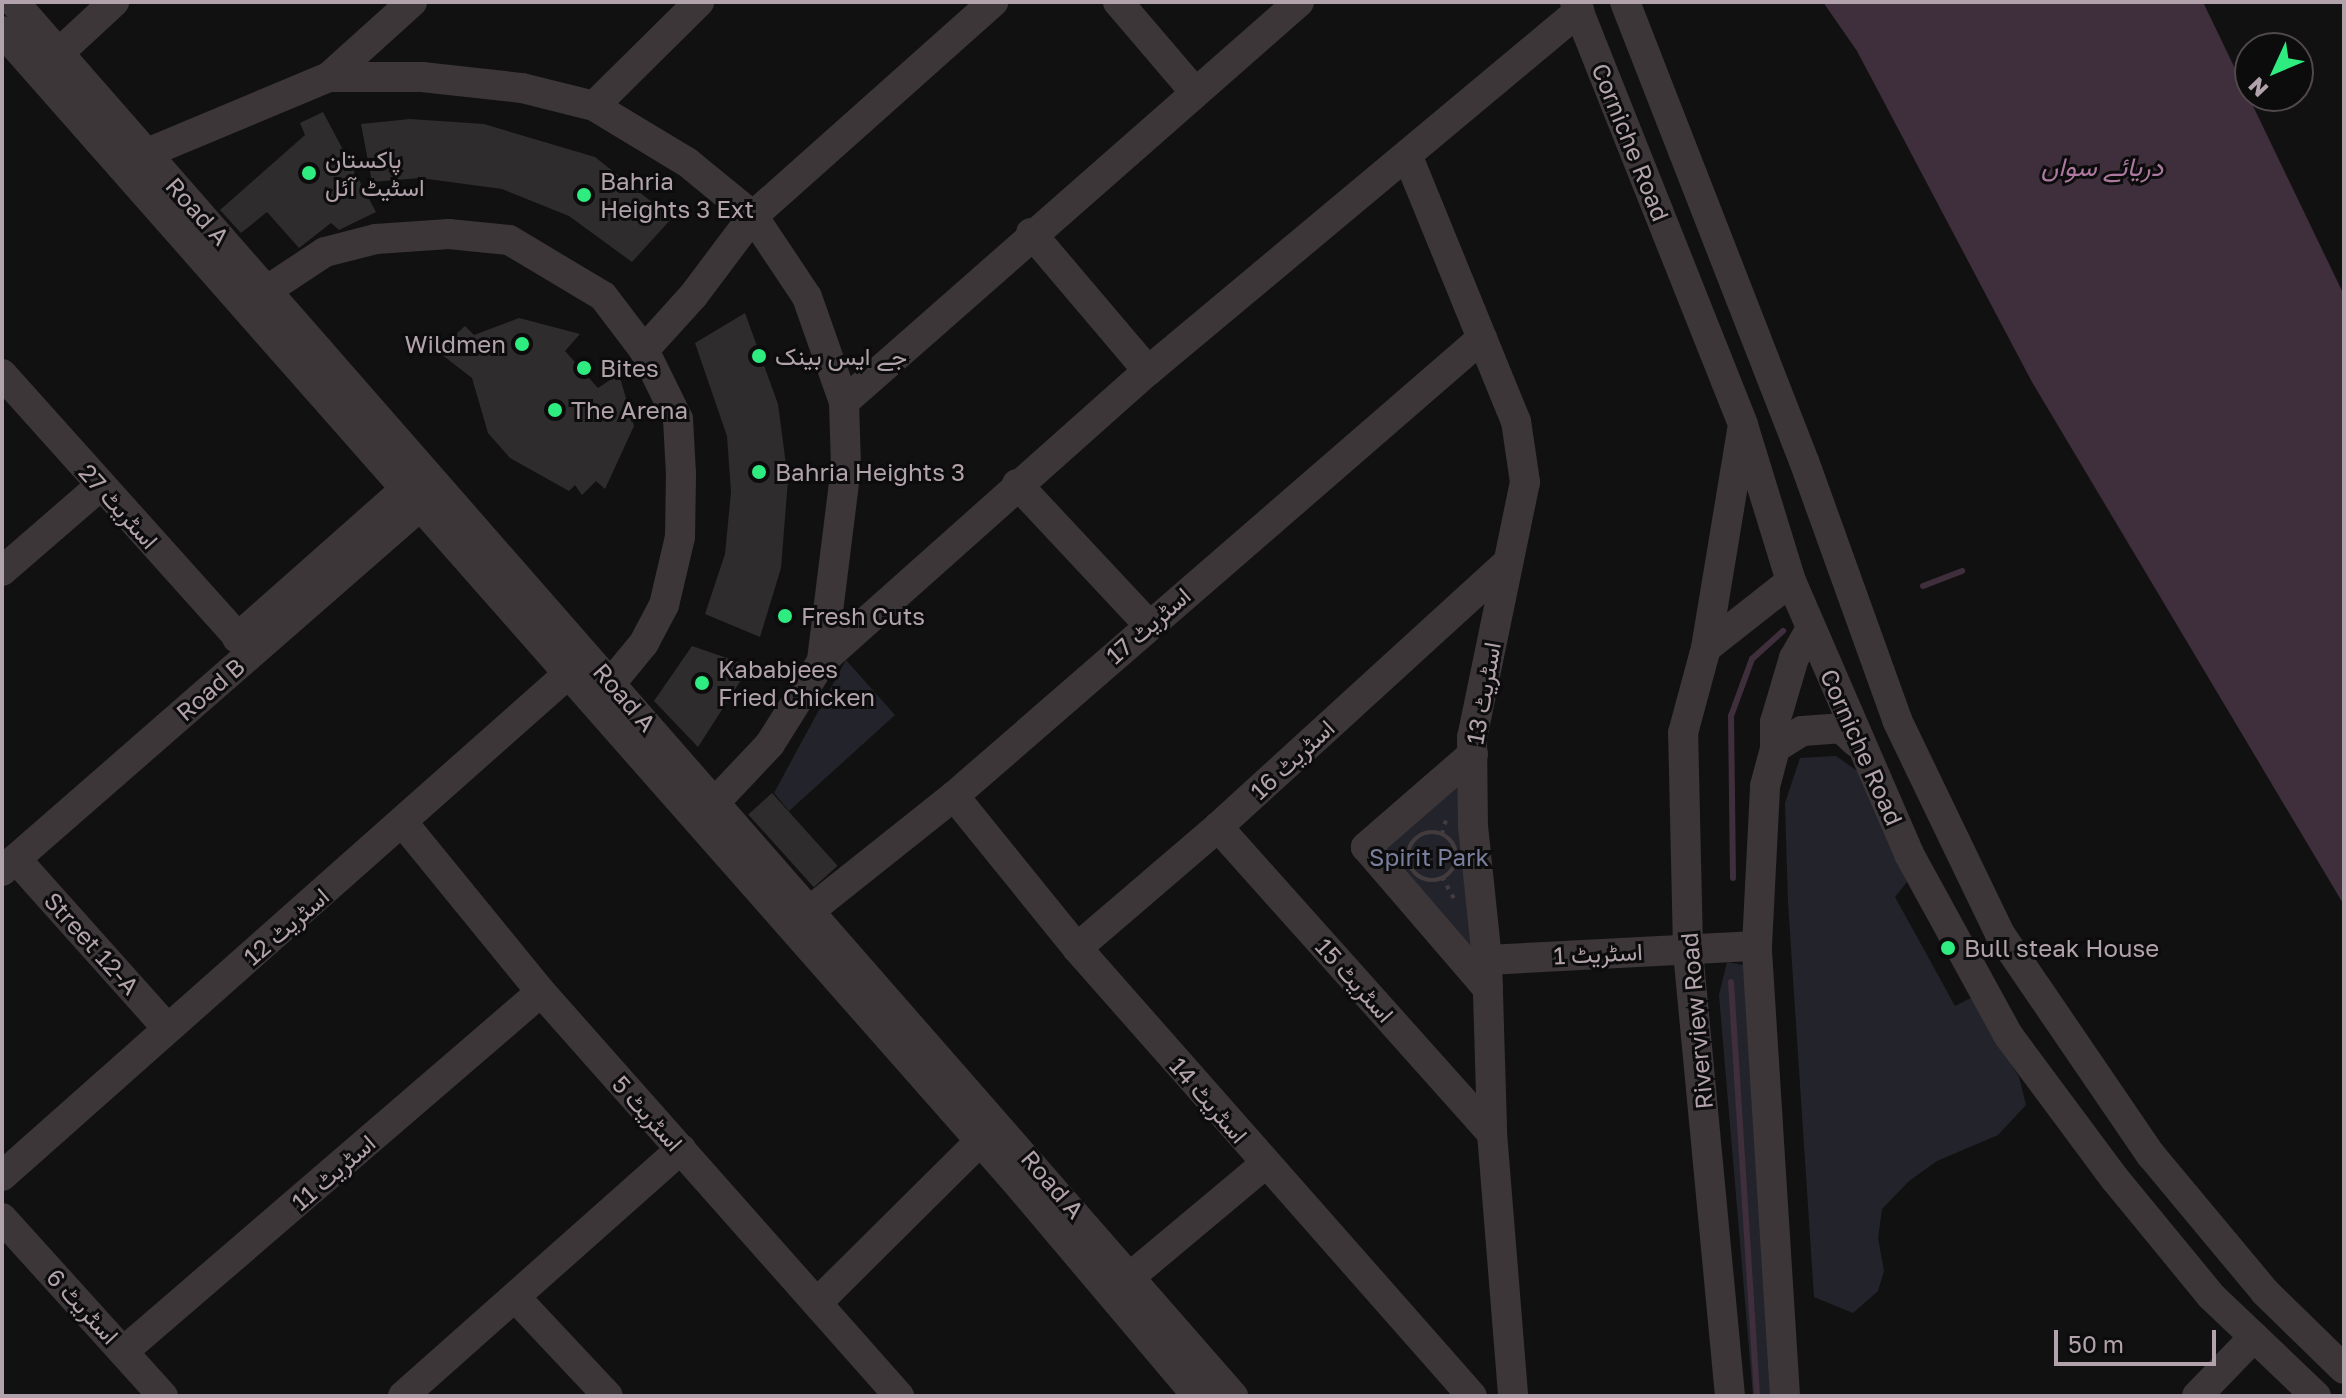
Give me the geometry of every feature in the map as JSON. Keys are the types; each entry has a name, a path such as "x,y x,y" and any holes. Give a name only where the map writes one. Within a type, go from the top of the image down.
{"street":[{"name":"Road A","path":"14,2 60,52 133,158 412,498 568,674 706,811 812,909 1233,1396"},
{"path":"60,52 114,2"},
{"path":"133,158 329,77 412,2"},
{"path":"594,106 699,2"},
{"path":"644,350 693,296 753,216 993,2"},
{"path":"1118,2 1194,91"},
{"path":"844,402 1031,233 1299,2"},
{"path":"1625,2 1651,62 1897,720 2000,934 2120,1109 2265,1292 2344,1369"},
{"path":"706,811 770,744 822,661 1017,484 1148,371 1408,157 1577,6"},
{"name":"Corniche Road","path":"1577,6 1743,425 1791,581 1856,742 1909,854 2008,1035 2083,1136 2211,1296 2316,1396"},
{"name":"Road A","path":"2,31 269,289 612,682 706,811 979,1142 1197,1396"},
{"path":"1610,91 1651,62"},
{"path":"329,77 422,77 522,88 594,106 687,162 753,216 807,297 844,402 846,467 822,661"},
{"name":"اسٹریٹ 13","path":"1408,157 1516,421 1525,482 1504,566 1473,754 1473,826 1488,974 1492,1133 1513,1396"},
{"path":"1031,233 1148,371"},
{"path":"269,289 325,252 376,239 449,234 509,240 603,296 644,350 678,419 680,537 664,605 644,643 612,682"},
{"name":"اسٹریٹ 17","path":"812,909 954,796 1148,624 1482,338"},
{"name":"اسٹریٹ 27","path":"2,374 238,637"},
{"name":"Riverview Road","path":"1730,1396 1688,948 1683,733 1706,648 1743,425"},
{"path":"1017,484 1148,624"},
{"path":"2,571 100,486"},
{"name":"Road B","path":"7,859 238,637 412,498"},
{"name":"Road B","path":"7,859 412,498"},
{"name":"اسٹریٹ 16","path":"1077,948 1218,827 1504,566"},
{"path":"1706,648 1791,581"},
{"path":"1785,1396 1757,946 1765,786 1775,748 1775,722 1794,658 1811,629"},
{"name":"اسٹریٹ 12","path":"2,1176 167,1028 404,824 568,674"},
{"path":"1775,748 1802,731 1841,728 1856,742"},
{"path":"1473,754 1366,847 1488,974"},
{"name":"اسٹریٹ 14","path":"954,796 1077,948 1472,1396"},
{"name":"اسٹریٹ 5","path":"404,824 541,992 899,1396"},
{"name":"اسٹریٹ 15","path":"1218,827 1492,1133"},
{"name":"Street 12-A","path":"7,859 167,1028"},
{"name":"اسٹریٹ 1","path":"1488,974 1688,948 1757,946"},
{"name":"اسٹریٹ 11","path":"124,1351 541,992"},
{"path":"2083,1136 2120,1109"},
{"path":"817,1303 979,1142"},
{"path":"403,1396 681,1149"},
{"path":"1130,1277 1265,1164"},
{"name":"اسٹریٹ 6","path":"2,1218 163,1396"},
{"path":"516,1298 608,1396"},
{"path":"2197,1396 2254,1337"}],"path":[{"path":"1426,833 1442,834 1456,852 1454,867 1435,879 1420,876 1408,856 1413,841 1426,833"}],"green space":[{"path":"846,660 895,715 789,811 774,793"},
{"path":"1836,756 1863,775 1907,882 1895,897 1955,1006 1971,998 2019,1077 2026,1105 1998,1135 1937,1161 1909,1181 1882,1209 1878,1238 1884,1271 1878,1291 1853,1313 1814,1297 1788,902 1785,803 1800,758"},
{"name":"Spirit Park","path":"1461,768 1483,983 1369,853"},
{"path":"1727,962 1743,965 1785,1396 1753,1396 1719,995"}],"water":[{"name":"دریائے سواں","path":"1823,2 2203,2 2234,66 2234,112 2256,112 2344,295 2344,905 2032,382 1857,51"}],"building":[{"name":"پاکستان اسٹیٹ آئل","path":"323,112 376,212 339,230 331,223 299,248 267,212 241,233 220,210 305,135 300,123"},
{"name":"Bahria Heights 3 Ext","path":"410,119 484,124 595,157 672,218 632,262 569,216 502,189 420,178 372,182 361,124"},
{"name":"Bahria Heights 3","path":"745,313 778,404 788,480 781,568 760,637 705,614 725,554 731,492 727,436 695,343"},
{"name":"The Arena","path":"519,318 580,334 565,351 598,388 619,374 634,426 605,489 596,481 582,495 575,485 569,491 510,458 488,433 472,378 437,351 465,326 474,335"},
{"name":"Kababjees Fried Chicken","path":"692,646 750,666 698,747 654,701"},
{"path":"772,793 838,866 814,887 748,814"}],"waterway":[{"path":"1923,586 1962,571"},
{"path":"1733,878 1731,716 1752,659 1783,631"},
{"path":"1731,982 1757,1396"}],"place":[{"name":"پاکستان اسٹیٹ آئل","path":"309,173"},
{"name":"Bahria Heights 3 Ext","path":"584,195"},
{"name":"Wildmen","path":"522,344"},
{"name":"جے ایس بینک","path":"759,356"},
{"name":"Bites","path":"584,368"},
{"name":"The Arena","path":"555,410"},
{"name":"Bahria Heights 3","path":"759,472"},
{"name":"Fresh Cuts","path":"785,616"},
{"name":"Kababjees Fried Chicken","path":"702,683"},
{"name":"Bull steak House","path":"1948,948"}]}
